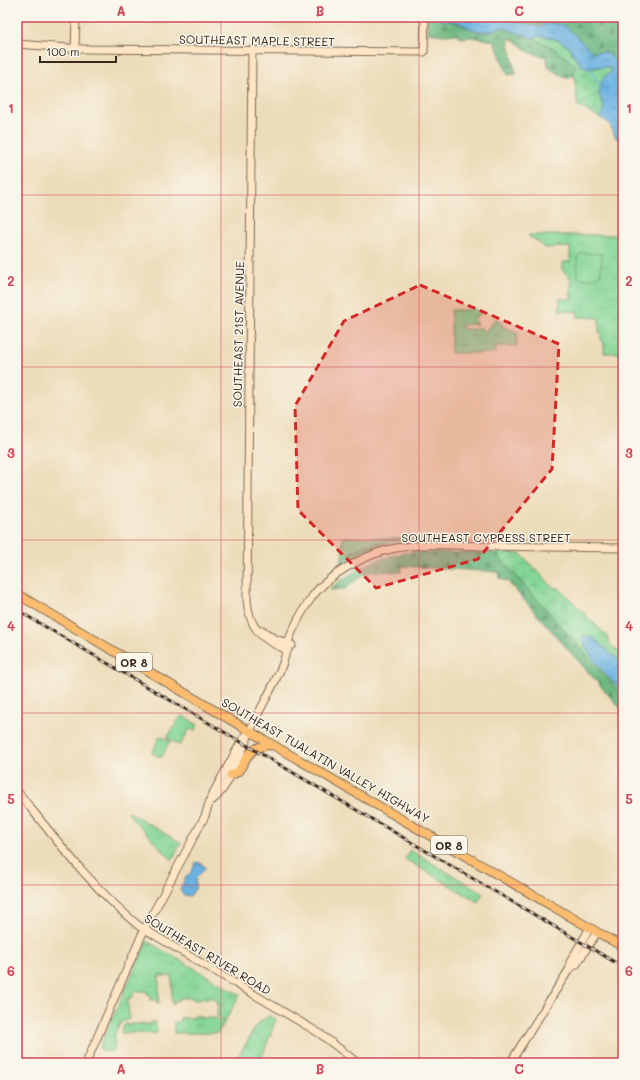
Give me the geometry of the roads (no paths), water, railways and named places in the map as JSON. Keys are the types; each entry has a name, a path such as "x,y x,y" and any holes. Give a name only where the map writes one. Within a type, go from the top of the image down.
{"main road":[{"path":"75,49 76,17"},
{"name":"SOUTHEAST MAPLE STREET","path":"17,44 75,49 424,52 425,17"},
{"name":"SOUTHEAST 21ST AVENUE","path":"252,51 247,600 250,621 263,637 289,647"},
{"name":"SOUTHEAST CYPRESS STREET","path":"250,731 281,669 298,619 312,597 328,579 333,578 350,566 370,555 406,546 623,548"},
{"name":"SOUTHEAST TUALATIN VALLEY HIGHWAY","path":"17,594 273,745 623,947"},
{"path":"211,801 216,798 231,775 250,731"},
{"path":"86,1063 144,930 211,801 211,796 241,742 250,731"},
{"path":"231,775 236,772 253,749 262,745 273,745"},
{"name":"SOUTHEAST RIVER ROAD","path":"17,790 80,868 121,912 144,930 319,1033 358,1063"},
{"path":"510,1063 570,968 570,962 593,930"}],"water":[{"path":"440,17 508,17 518,22 540,27 550,23 566,26 592,52 607,53 612,57 617,68 618,99 623,102 623,139 616,138 609,123 600,118 604,108 599,94 602,79 611,72 610,68 598,67 589,69 581,66 568,46 556,39 540,36 533,38 501,27 491,31 476,30 457,22 442,21"},
{"path":"582,635 592,637 623,664 623,693 593,658 584,643"},
{"path":"199,862 205,869 196,878 195,889 190,896 183,895 180,889 186,877 192,872 195,863"}],"waterway":[{"path":"559,26 563,17"},
{"path":"589,67 601,88"}],"railway":[{"path":"17,610 623,967"}]}
